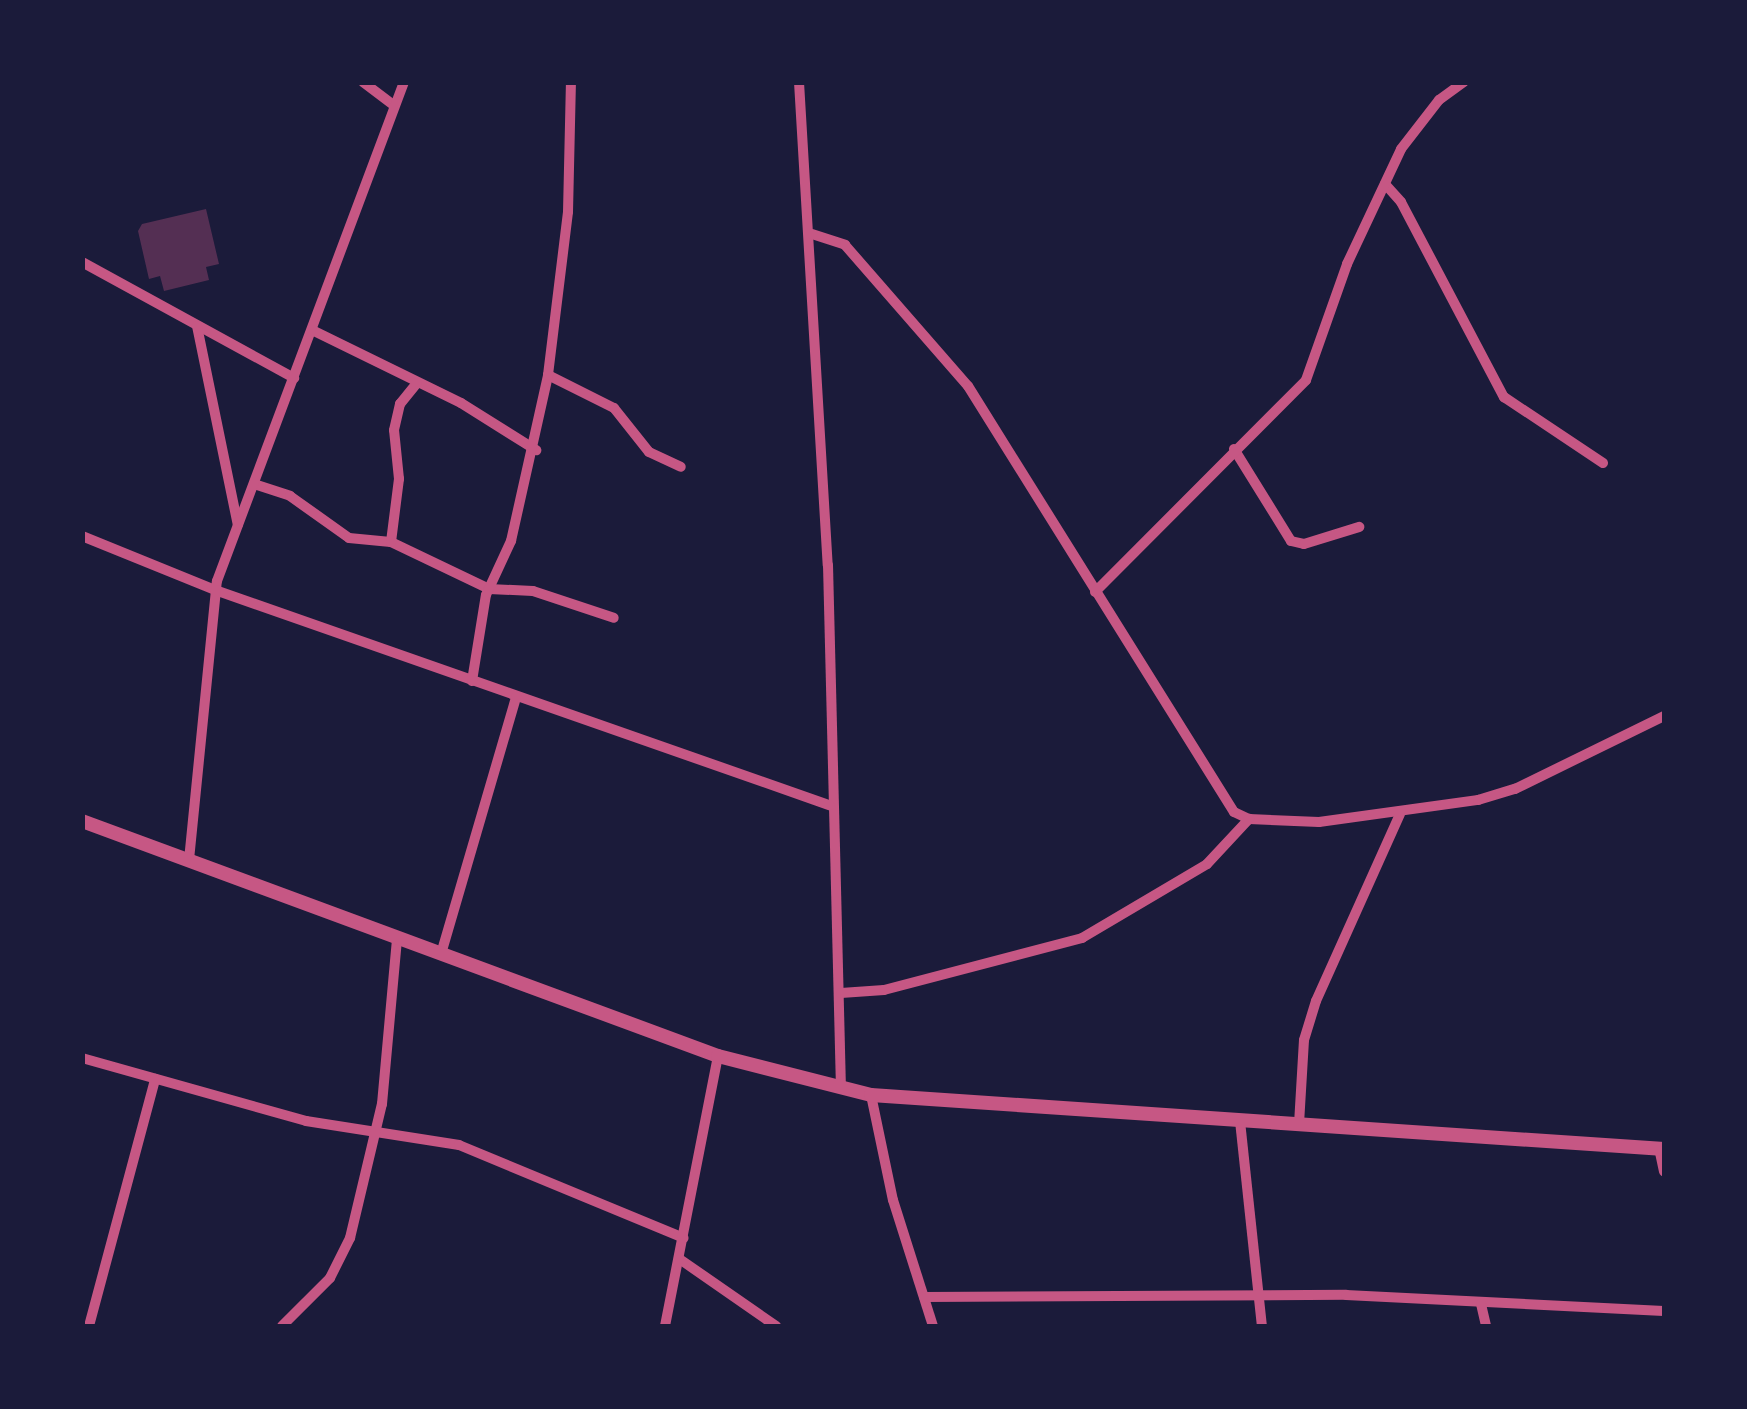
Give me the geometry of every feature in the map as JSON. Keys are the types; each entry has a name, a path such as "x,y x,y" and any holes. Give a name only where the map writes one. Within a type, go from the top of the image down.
{"street":[{"path":"362,82 392,104"},
{"path":"189,860 215,590 392,104 404,82"},
{"path":"472,681 489,589 511,541 536,450 568,212 571,82"},
{"path":"798,82 812,234 828,565 829,804 841,993 841,1088"},
{"path":"1439,82 1448,93"},
{"path":"1094,592 1306,380 1347,264 1400,148 1448,93 1464,82"},
{"path":"1385,184 1401,202 1504,397 1603,464"},
{"path":"812,234 845,245 968,386 1234,812 1249,819 1319,822 1400,814 1515,789 1664,716"},
{"path":"82,262 294,378"},
{"path":"197,326 238,525"},
{"path":"312,330 536,450"},
{"path":"548,374 614,408 649,452 681,466"},
{"path":"391,542 399,480 394,430 400,404 416,383"},
{"path":"1234,449 1291,541 1304,544 1359,527"},
{"path":"254,484 304,504 332,531 391,542 489,589 533,591 614,618"},
{"path":"82,536 215,590 829,804"},
{"path":"441,954 516,696"},
{"path":"1298,1124 1304,1040 1316,1002 1400,814"},
{"path":"841,993 884,990 1082,938 1207,864 1249,819"},
{"path":"82,821 718,1056 871,1095 1662,1149 1664,1171"},
{"path":"282,1326 342,1262 376,1133 397,938"},
{"path":"665,1326 718,1056"},
{"path":"82,1058 306,1121 459,1146 684,1238"},
{"path":"89,1326 154,1080"},
{"path":"871,1095 893,1200 933,1326"},
{"path":"1240,1121 1262,1326"},
{"path":"681,1260 776,1326"},
{"path":"924,1297 1260,1294 1664,1310"},
{"path":"1481,1304 1486,1326"}],"building":[{"path":"206,209 219,264 206,267 209,280 164,291 160,276 149,279 138,231 142,224"}]}
